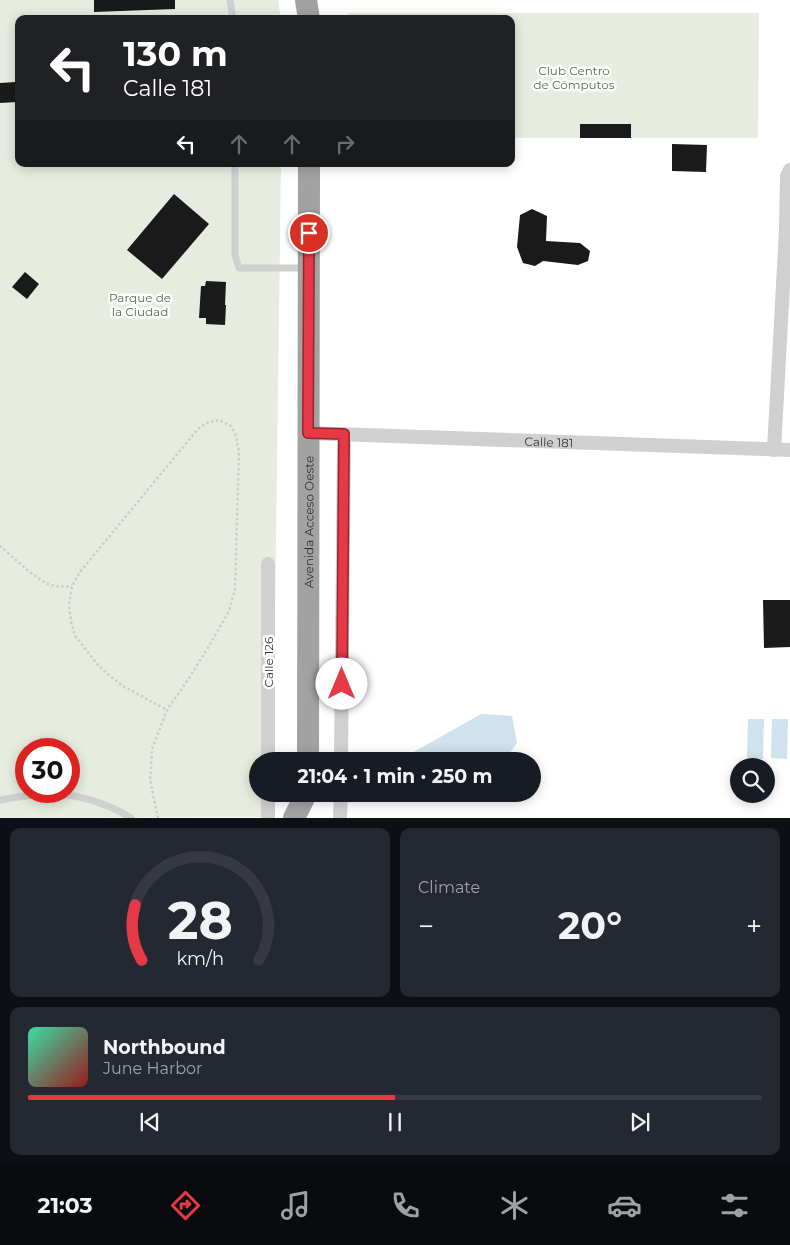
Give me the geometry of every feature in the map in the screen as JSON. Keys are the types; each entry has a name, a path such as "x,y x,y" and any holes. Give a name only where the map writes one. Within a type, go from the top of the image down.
{"highway":[{"path":"308,0 309,15"},
{"name":"Avenida Acceso Oeste","path":"308,752 309,167"},
{"path":"294,818 303,802"},
{"path":"307,802 308,818"}],"street":[{"path":"774,450 786,230 787,176 790,170"},
{"name":"Calle 181","path":"308,433 790,450"},
{"path":"341,752 344,434"},
{"name":"Calle 126","path":"268,564 268,752"},
{"path":"268,802 268,818"},
{"path":"340,818 341,802"}],"lane":[{"path":"230,0 232,15"},
{"path":"234,167 235,255 239,268 309,268"},
{"path":"0,800 33,795 66,795 92,800 131,818"}],"path":[{"path":"158,818 150,780 152,749 167,710 189,678 229,611 235,589 239,452 236,436 231,426 219,420 206,422 196,430 80,572 72,586 69,605 71,621 75,636 87,652 123,686 167,710"},
{"path":"0,546 49,584 60,587 72,586"}],"green space":[{"name":"Parque de la Ciudad","path":"0,0 278,0 280,15 15,15 15,167 281,167 273,752 249,752 249,802 273,802 273,817 0,818"},
{"name":"Club Centro de Cómputos","path":"348,13 759,13 758,138 515,138 515,15 348,15"}],"water":[{"path":"481,714 512,716 517,743 510,752 414,752"},
{"path":"748,719 764,719 763,758 747,758"},
{"path":"772,719 788,719 787,759 771,758"}],"building":[{"path":"94,0 175,0 175,9 94,12"},
{"path":"15,82 15,102 0,103 0,83"},
{"path":"580,124 631,124 631,138 580,138"},
{"path":"672,144 707,145 706,172 672,171"},
{"path":"174,194 209,224 162,279 127,250"},
{"path":"532,209 547,216 546,241 580,243 590,251 588,261 578,265 543,261 535,266 523,263 517,247 520,215"},
{"path":"25,272 39,284 27,299 12,287"},
{"path":"206,281 226,282 225,325 206,324 206,318 199,318 201,286 205,286"},
{"path":"763,600 790,600 790,647 764,648"}],"route":[{"path":"309,233 308,433 344,434 342,684"}]}
